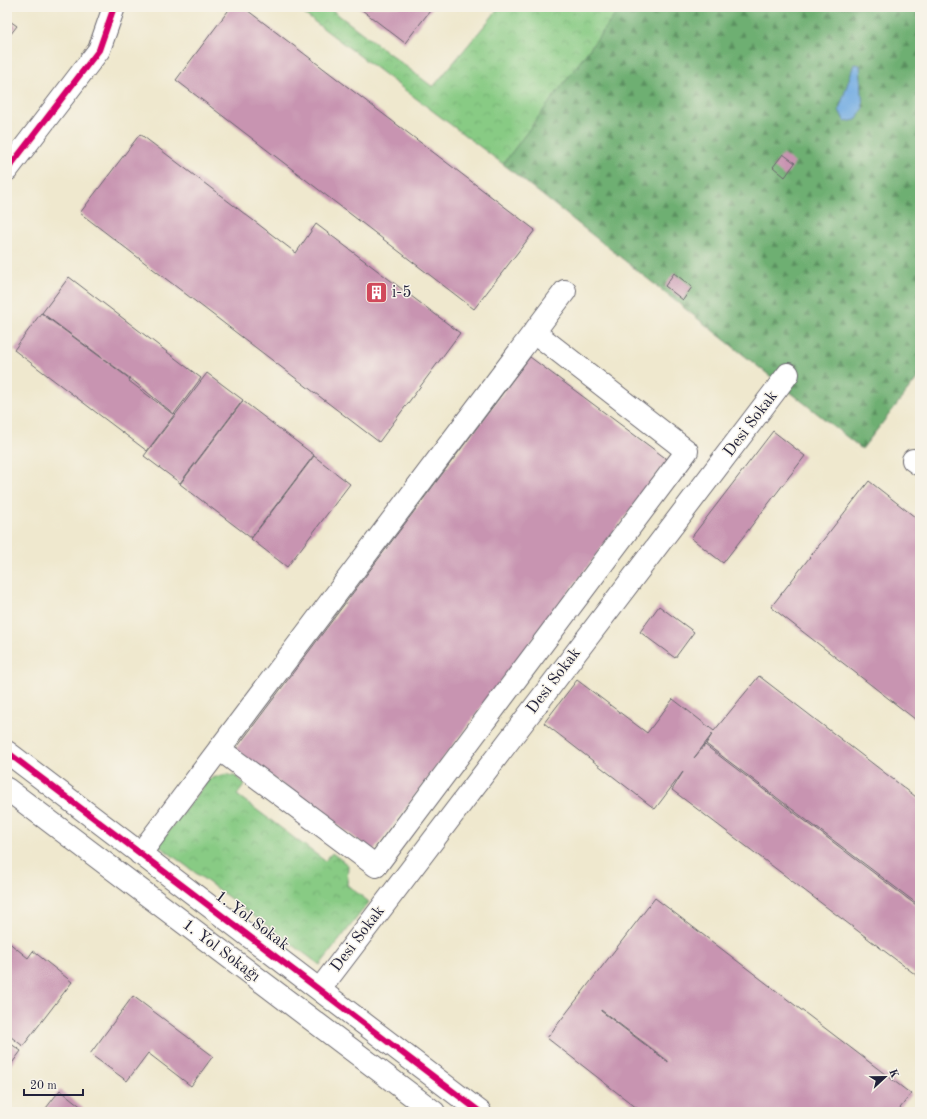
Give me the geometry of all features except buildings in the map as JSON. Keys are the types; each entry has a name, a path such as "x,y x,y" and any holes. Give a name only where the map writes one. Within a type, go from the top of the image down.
{"street":[{"path":"7,170 99,50 114,7"},
{"path":"140,854 565,291"},
{"path":"219,749 376,866 686,451 534,332"},
{"name":"Desi Sokak","path":"320,989 788,374"},
{"name":"1. Yol Sokak","path":"7,752 480,1112"},
{"name":"1. Yol Sokağı","path":"7,789 427,1110"}],"green space":[{"path":"295,7 328,7 433,87 500,7 621,7 503,164"},
{"path":"621,7 920,7 920,375 862,449 503,164"},
{"path":"226,774 237,777 245,784 237,795 325,861 332,853 348,865 347,885 369,902 320,965 158,845 209,779"}],"water":[{"path":"854,64 860,65 863,109 856,120 845,122 839,110"}],"cycle path":[{"path":"7,170 99,50 114,7"},
{"path":"7,752 480,1112"}],"place":[{"name":"i-5","path":"377,293"}]}
